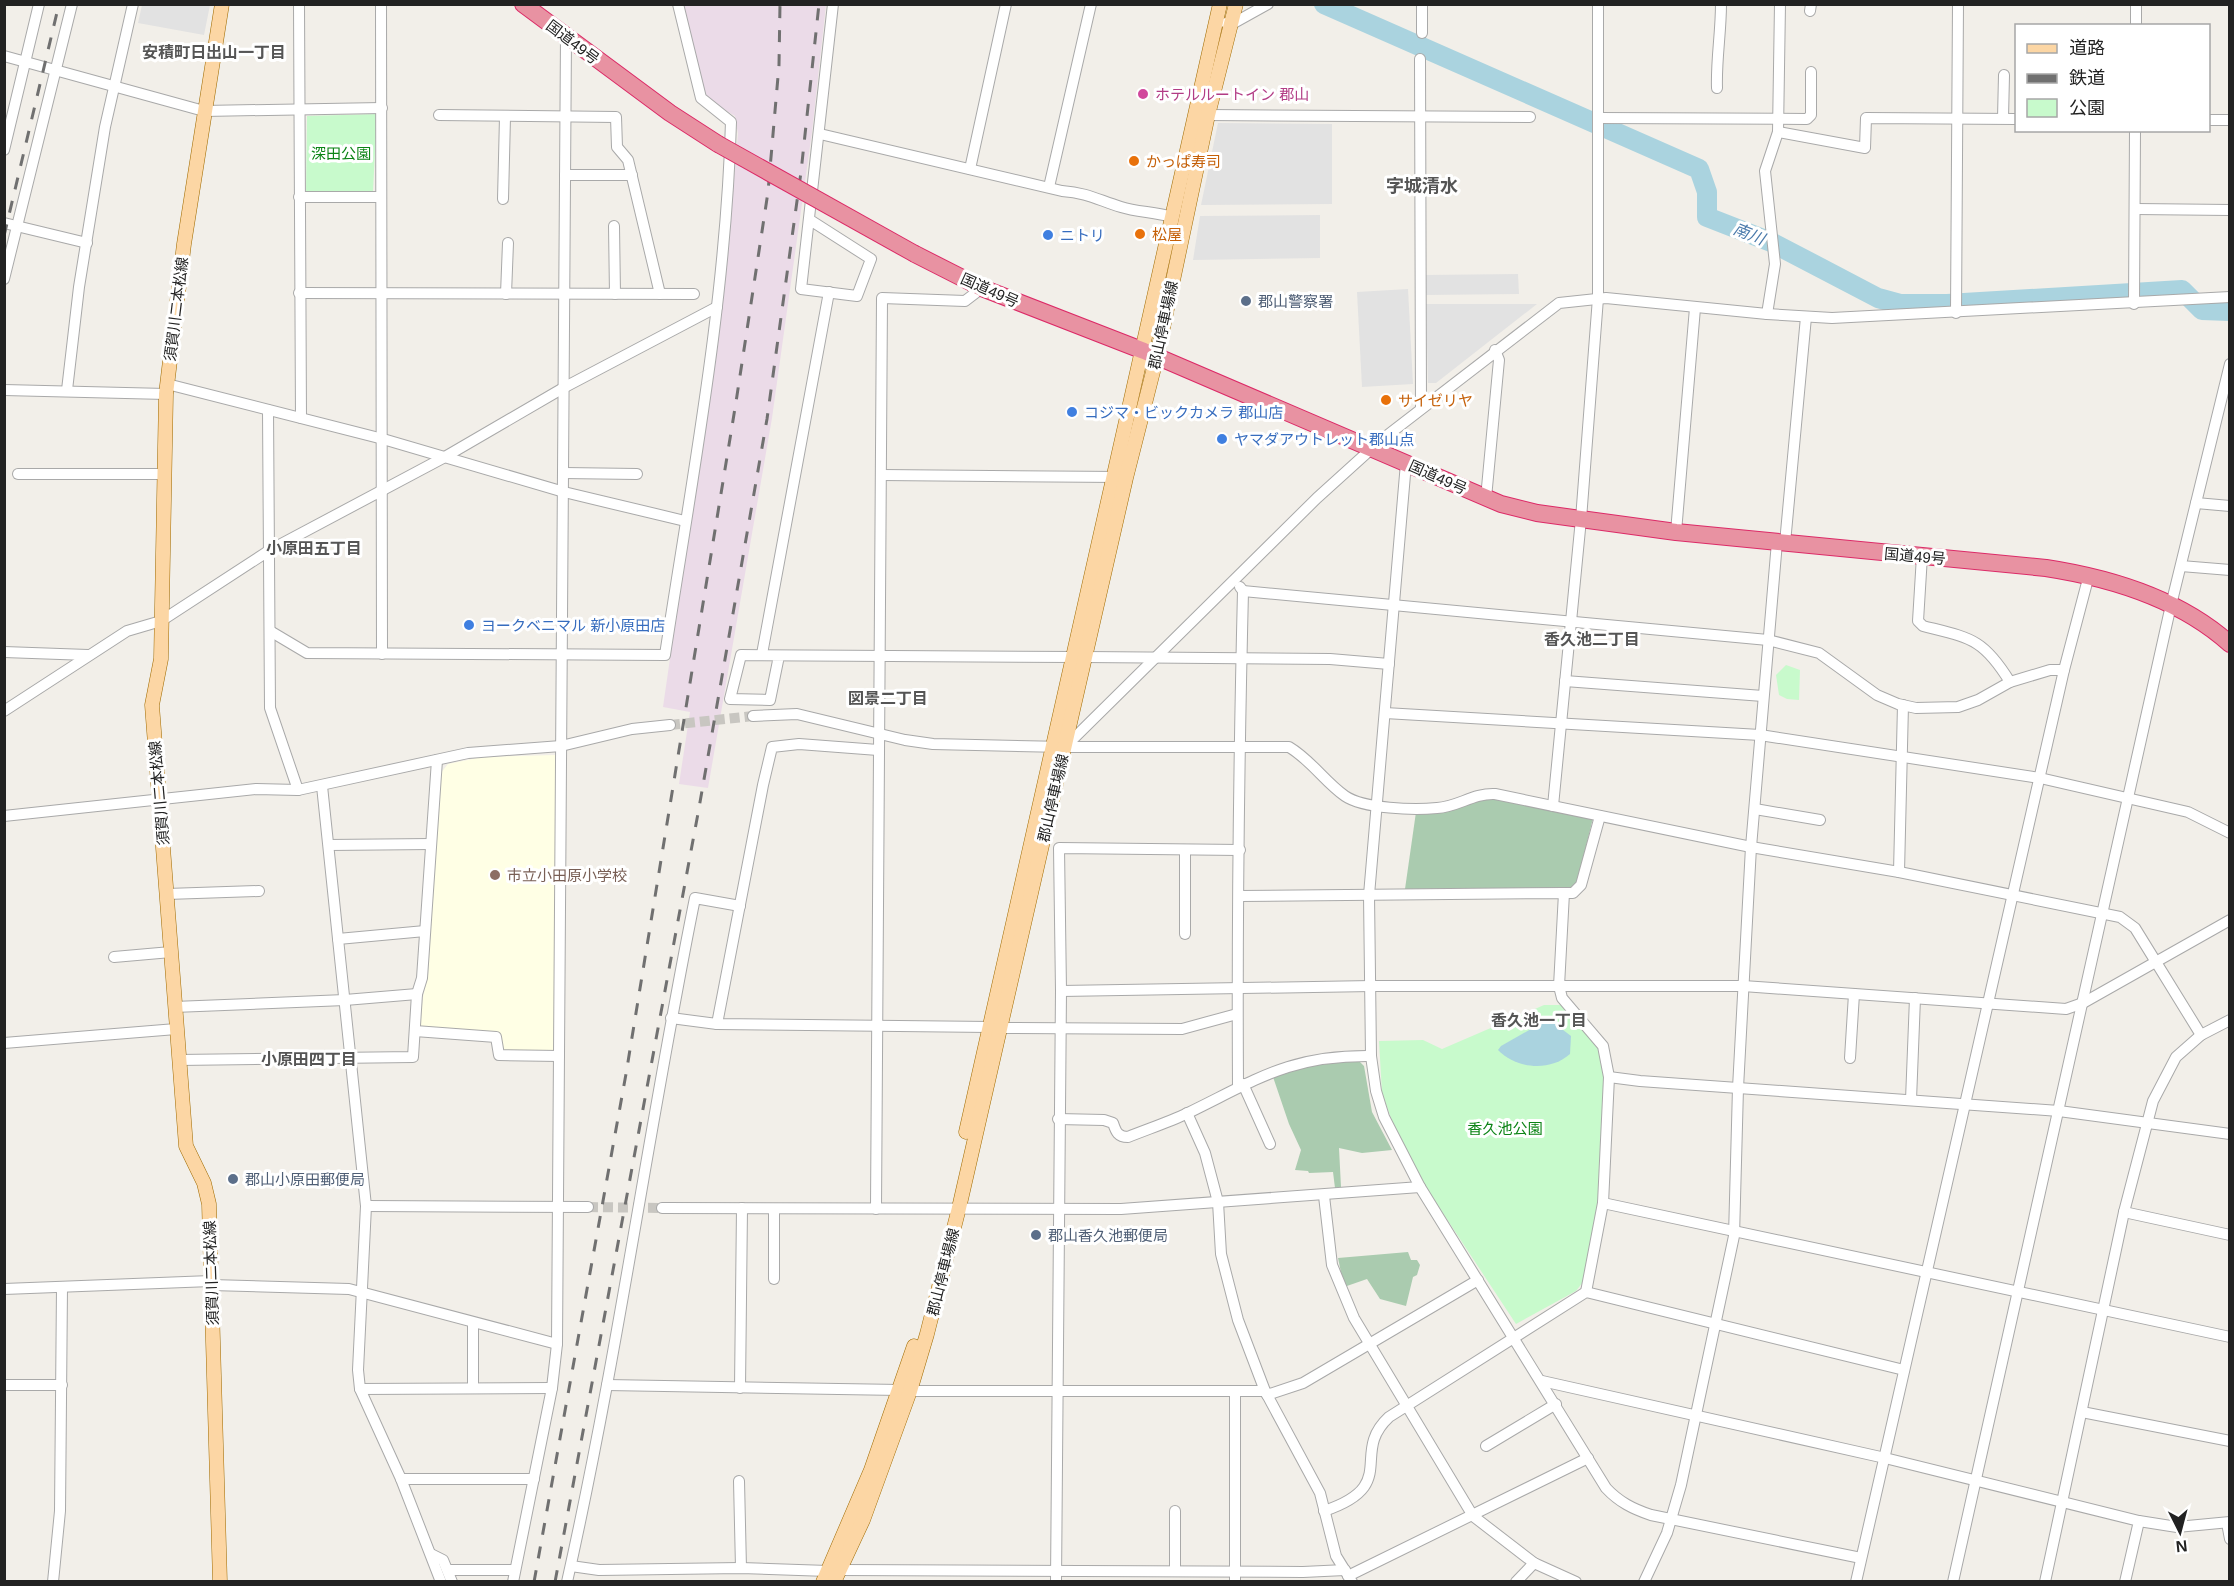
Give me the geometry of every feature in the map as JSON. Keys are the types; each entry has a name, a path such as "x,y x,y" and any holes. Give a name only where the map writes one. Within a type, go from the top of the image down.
{"highway":[{"name":"国道49号","path":"523,4 670,113 718,144 915,254 982,288 1151,354 1486,498 1524,510 1676,532 2089,574 2125,585 2171,605 2192,616 2229,644"}],"main road":[{"name":"須賀川二本松線","path":"220,1581 209,1204 204,1184 186,1146 152,705 161,659 166,389 184,244 222,4"},
{"name":"郡山停車場線","path":"1151,354 1172,217 1220,4"},
{"name":"郡山停車場線","path":"831,1576 863,1520 905,1391 954,1208 1121,477 1236,4"}],"street":[{"path":"4,150 39,4"},
{"path":"4,279 72,4"},
{"path":"67,390 87,243 113,86 133,4"},
{"path":"299,4 301,418"},
{"path":"381,4 382,654"},
{"path":"270,631 307,653 665,655 717,307 729,178 731,122 701,98 678,4"},
{"path":"810,220 871,259 858,296 801,289 833,4"},
{"path":"970,169 1006,4"},
{"path":"1049,187 1091,4"},
{"path":"1216,21 1232,24 1268,4"},
{"path":"1422,4 1422,33"},
{"path":"1553,806 1581,519 1598,298 1598,4"},
{"path":"1717,88 1716,54 1721,33 1721,4"},
{"path":"1767,314 1775,264 1765,171 1778,132 1780,4"},
{"path":"1956,313 1958,4"},
{"path":"2136,4 2136,24"},
{"path":"449,1569 514,1576 552,1388 557,1344 566,36"},
{"path":"4,56 204,111 381,108"},
{"path":"1420,58 1421,408"},
{"path":"1598,118 1810,118 1811,72"},
{"path":"2003,118 2004,75"},
{"path":"1208,114 1530,117"},
{"path":"439,115 616,117 617,147 628,160 660,294"},
{"path":"503,199 505,117"},
{"path":"1778,132 1864,148 1866,118 2015,119"},
{"path":"2210,120 2229,120"},
{"path":"2134,304 2135,132"},
{"path":"820,134 1049,187 1085,193 1121,207 1151,211 1172,217"},
{"path":"565,175 632,175"},
{"path":"299,197 380,197"},
{"path":"2136,208 2229,210"},
{"path":"4,223 87,243"},
{"path":"614,226 615,294"},
{"path":"507,294 508,243"},
{"path":"876,1209 879,1027 878,750 882,298 965,302 982,288"},
{"path":"762,654 829,292"},
{"path":"299,293 694,294"},
{"path":"1060,746 1156,657 1370,450 1495,350 1559,303 1598,298 1806,317 1956,313 2229,297"},
{"path":"4,711 127,631 162,621 270,550 443,458 565,387 717,307"},
{"path":"1676,532 1695,308"},
{"path":"1644,1581 1662,1546 1672,1519 1696,1416 1734,1229 1738,1088 1751,847 1768,640 1806,317"},
{"path":"1486,498 1499,360 1495,350"},
{"path":"1953,1581 2171,605 2229,364"},
{"path":"4,390 166,389 268,410 383,438 443,458 564,492 685,521"},
{"path":"268,410 270,708 298,790"},
{"path":"1406,463 1369,895 1372,986 1371,1056 1376,1091 1384,1117 1420,1187 1542,1381 1606,1488 1634,1509 1861,1558"},
{"path":"564,473 637,474"},
{"path":"18,474 164,474"},
{"path":"882,475 1121,477"},
{"path":"2196,503 2229,506"},
{"path":"1922,556 1918,621 1923,626 1969,638 1980,645 1997,661 2010,682"},
{"path":"2181,566 2229,570"},
{"path":"1856,1581 2064,670 2089,574"},
{"path":"1234,580 1243,591 1239,749 1240,896 1236,990 1241,1085 1270,1144"},
{"path":"1243,591 1768,640 1819,653 1877,695 1903,705 1934,709 1958,707 1978,700 2010,682 2050,670 2064,670"},
{"path":"4,652 88,655"},
{"path":"779,656 770,700 730,699 741,655 1330,659 1389,664"},
{"path":"1565,681 1763,696"},
{"path":"1899,873 1903,705"},
{"path":"1385,713 1760,735 2040,777 2188,812 2229,833"},
{"path":"753,716 797,714 879,734 933,744 1239,749 1289,747 1309,762 1345,796 1376,805 1440,808 1480,794 1553,806 1751,847 2103,913 2120,917 2131,924 2201,1035"},
{"path":"4,816 256,789 298,790 499,749 561,746 632,729 670,725"},
{"path":"717,1024 772,747 799,744 878,750"},
{"path":"178,1060 413,1058 417,994 422,978 437,760"},
{"path":"322,786 366,1206 358,1370 360,1389 401,1479 441,1581"},
{"path":"1755,808 1820,820"},
{"path":"1240,896 1573,893 1581,885 1600,816"},
{"path":"328,845 431,844"},
{"path":"1056,1576 1058,1028 1061,991 1059,848 1240,850"},
{"path":"1185,850 1185,934"},
{"path":"167,894 259,891"},
{"path":"1564,893 1558,986 1562,998 1604,1046 1609,1077 1603,1203 1587,1293"},
{"path":"567,1581 607,1385 671,1018 695,898 740,906"},
{"path":"1061,991 1236,990 1372,986 1743,986 2066,1009 2083,1003 2229,920"},
{"path":"338,939 425,931"},
{"path":"114,957 171,952"},
{"path":"174,1007 345,1000 417,994"},
{"path":"1850,1058 1854,994"},
{"path":"1911,1100 1916,998"},
{"path":"671,1018 717,1024 1182,1029 1237,1014"},
{"path":"2045,1581 2124,1212 2153,1101 2176,1057 2201,1035 2229,1020"},
{"path":"4,1043 176,1029"},
{"path":"416,1031 496,1037 499,1055 559,1056"},
{"path":"1058,1119 1104,1120 1113,1124 1117,1133 1122,1137 1128,1137 1187,1113 1268,1072 1310,1060 1342,1056 1371,1056"},
{"path":"1609,1077 2059,1111 2229,1134"},
{"path":"1187,1113 1205,1153 1218,1202 1221,1254 1227,1286 1266,1393 1320,1493 1336,1556 1348,1576"},
{"path":"662,1208 1122,1209 1324,1196 1420,1187"},
{"path":"1324,1196 1332,1265 1349,1308 1473,1516 1534,1563 1576,1581"},
{"path":"1603,1203 2019,1290 2229,1337"},
{"path":"366,1206 588,1207"},
{"path":"740,1388 742,1208"},
{"path":"774,1209 774,1279"},
{"path":"2124,1212 2229,1235"},
{"path":"607,1385 905,1391 1266,1393 1303,1383 1478,1280"},
{"path":"4,1289 211,1283 349,1289 557,1344"},
{"path":"53,1581 60,1511 62,1287"},
{"path":"1324,1511 1343,1505 1366,1486 1377,1430 1407,1405 1587,1293 1904,1370"},
{"path":"473,1323 473,1388"},
{"path":"1542,1381 1885,1458 2139,1521 2177,1527 2228,1523 2229,1539"},
{"path":"4,1385 62,1385"},
{"path":"360,1389 552,1388"},
{"path":"1235,1393 1235,1576"},
{"path":"1486,1446 1556,1404"},
{"path":"2082,1412 2229,1441"},
{"path":"571,1566 599,1570 741,1568 831,1576 1056,1576 1175,1571 1235,1576 1348,1576 1588,1458"},
{"path":"401,1479 534,1479"},
{"path":"739,1481 741,1568"},
{"path":"1175,1511 1175,1571"},
{"path":"2125,1581 2139,1521"},
{"path":"432,1554 443,1560 449,1569 452,1581"},
{"path":"1516,1581 1534,1563"}],"shaded area":[{"path":"142,5 210,5 204,35 138,23"},
{"path":"680,5 826,5 812,132 772,418 708,788 679,784 690,712 663,707 723,292 738,134 735,116 703,97"},
{"path":"1218,123 1332,124 1332,204 1201,205"},
{"path":"1320,215 1320,258 1193,260 1200,216"},
{"path":"1518,274 1519,294 1425,295 1424,275"},
{"path":"1408,289 1413,384 1362,387 1357,292"},
{"path":"1426,304 1537,304 1436,383 1428,383"},
{"name":"市立小田原小学校","path":"556,755 557,1050 552,1054 502,1050 501,1034 422,1028 420,1026 423,997 428,976 440,774 448,764 482,757"},
{"path":"1493,798 1593,818 1577,883 1571,888 1405,889 1416,812"},
{"path":"1358,1060 1364,1066 1372,1112 1392,1150 1362,1153 1339,1148 1341,1187 1335,1188 1333,1172 1309,1173 1295,1170 1301,1150 1289,1124 1272,1074 1295,1068"},
{"path":"1408,1252 1411,1260 1417,1260 1420,1265 1417,1275 1413,1277 1406,1306 1380,1299 1367,1279 1344,1287 1338,1258"}],"green space":[{"name":"深田公園","path":"377,114 373,191 306,193 307,116"},
{"path":"1786,665 1800,670 1799,700 1787,699 1779,695 1776,675"},
{"name":"香久池公園","path":"1544,1005 1561,1005 1595,1039 1604,1060 1602,1192 1586,1278 1576,1291 1516,1324 1429,1192 1393,1124 1382,1093 1379,1041 1423,1040 1442,1049"}],"water":[{"path":"1545,1021 1554,1023 1571,1036 1570,1054 1562,1060 1553,1064 1533,1066 1514,1061 1498,1050 1501,1046"}],"waterway":[{"name":"南川","path":"1324,4 1699,169 1707,192 1707,217 1771,242 1878,298 1900,304 1947,304 2182,290 2202,310 2230,311"}],"tunnel":[{"path":"670,725 753,716"},
{"path":"588,1207 662,1208"}],"railway":[{"path":"4,236 59,4"},
{"path":"534,1582 626,1074 736,402 768,192 779,65 780,4"},
{"path":"555,1582 699,808 767,419 801,172 819,4"}],"place":[{"name":"ホテルルートイン 郡山","path":"1143,94"},
{"name":"かっぱ寿司","path":"1134,161"},
{"name":"松屋","path":"1140,234"},
{"name":"ニトリ","path":"1048,235"},
{"name":"郡山警察署","path":"1246,301"},
{"name":"サイゼリヤ","path":"1386,400"},
{"name":"コジマ・ビックカメラ 郡山店","path":"1072,412"},
{"name":"ヤマダアウトレット郡山点","path":"1222,439"},
{"name":"ヨークベニマル 新小原田店","path":"469,625"},
{"name":"市立小田原小学校","path":"495,875"},
{"name":"郡山小原田郵便局","path":"233,1179"},
{"name":"郡山香久池郵便局","path":"1036,1235"}],"district":[{"name":"安積町日出山一丁目","path":"214,52"},
{"name":"字城清水","path":"1422,186"},
{"name":"小原田五丁目","path":"314,548"},
{"name":"香久池二丁目","path":"1592,639"},
{"name":"図景二丁目","path":"888,698"},
{"name":"香久池一丁目","path":"1539,1020"},
{"name":"小原田四丁目","path":"309,1059"}]}
